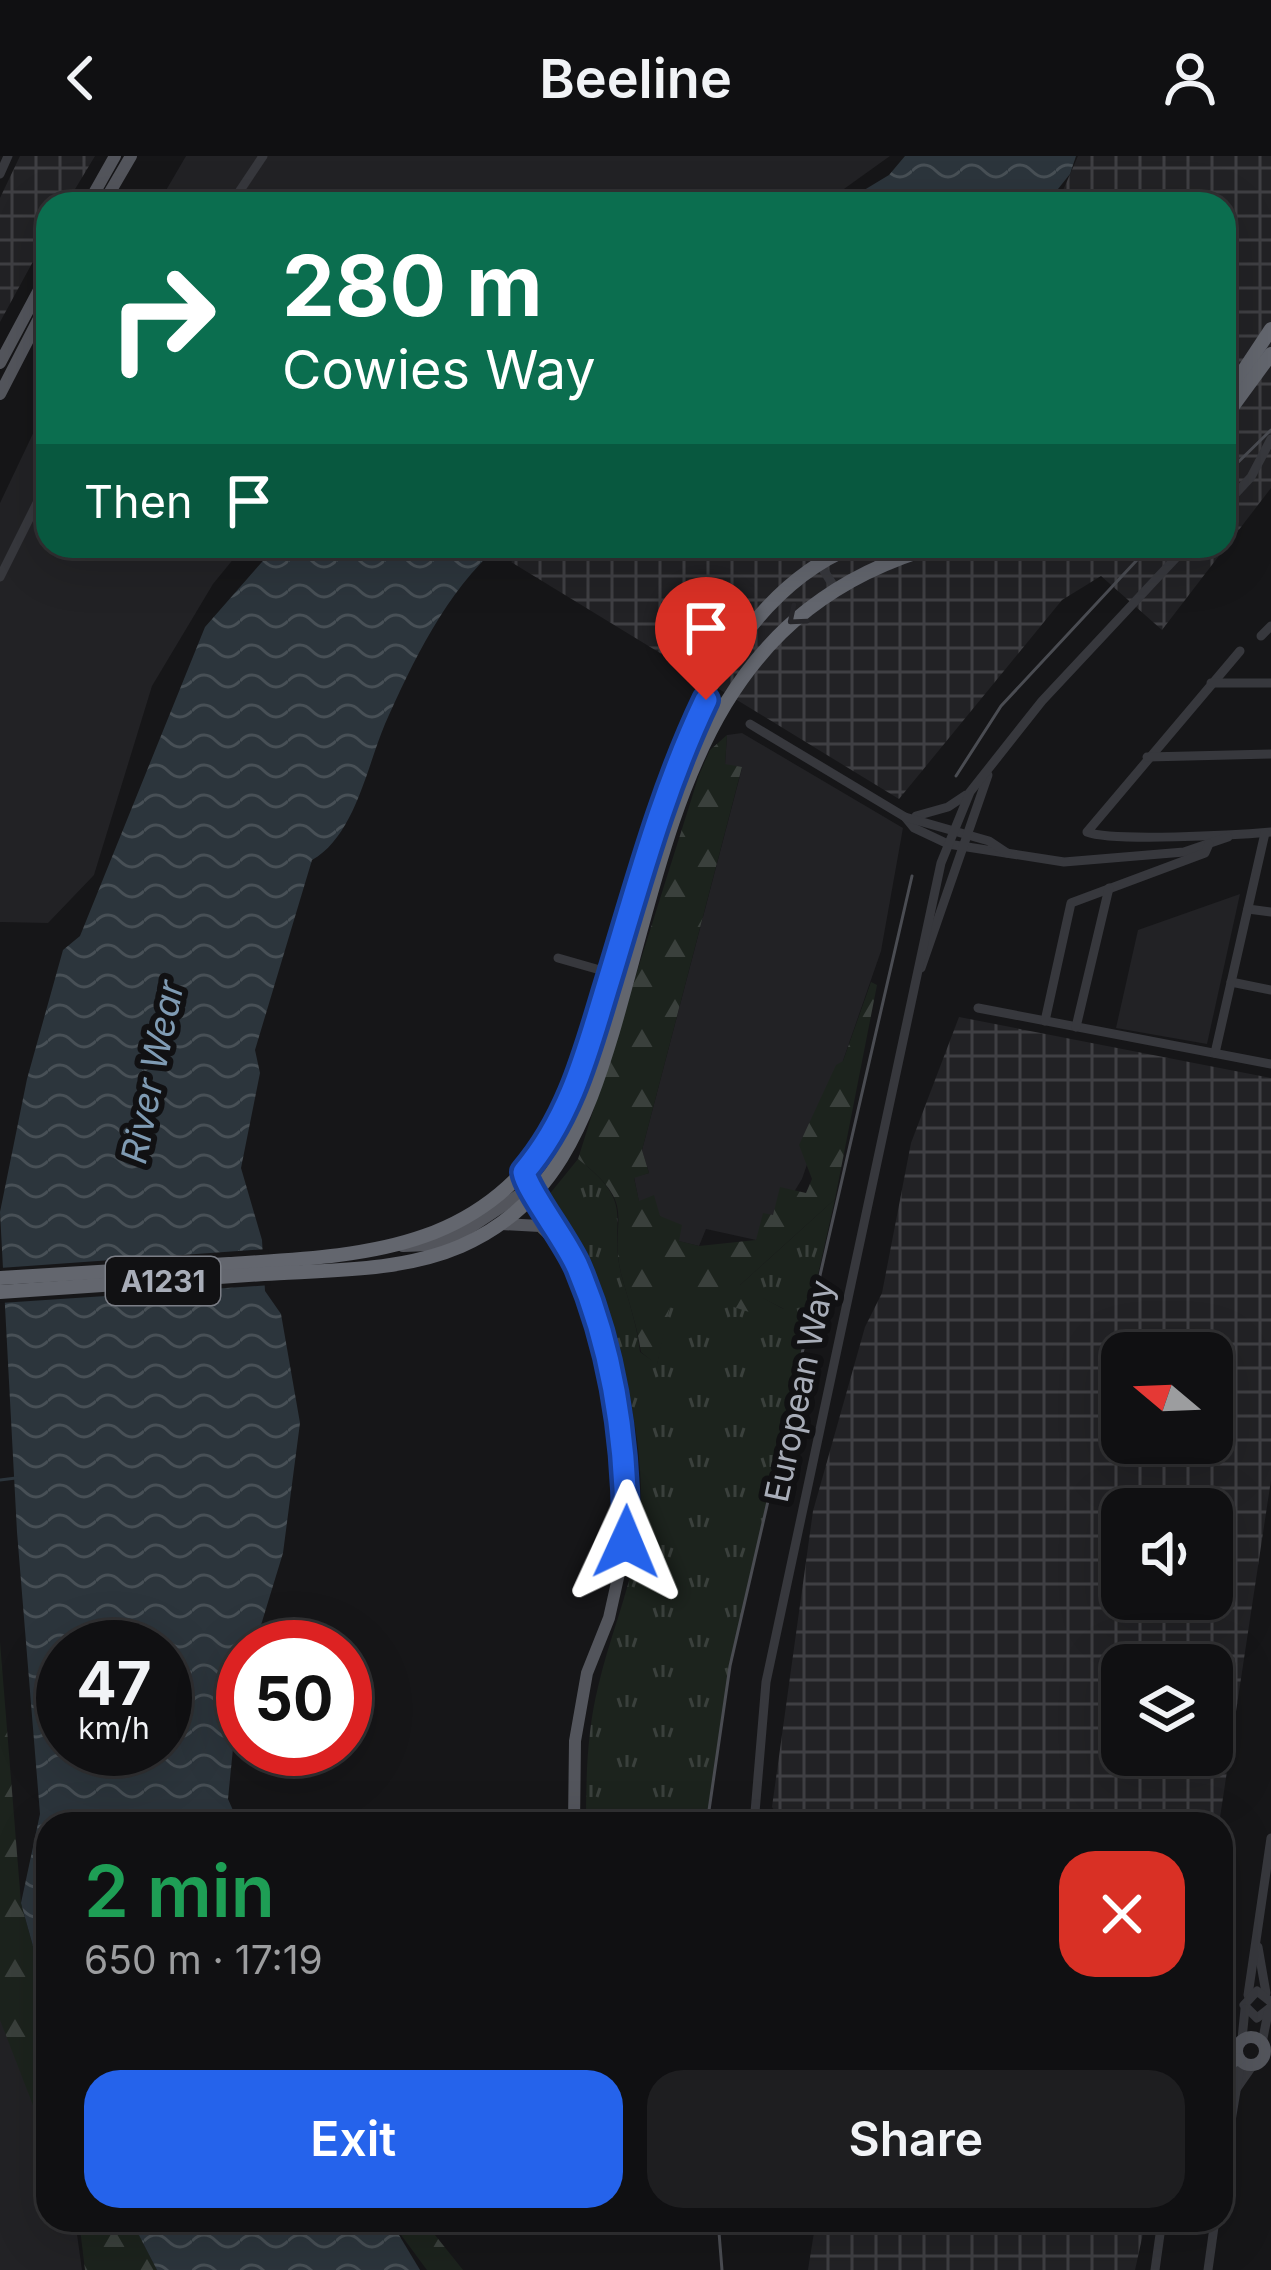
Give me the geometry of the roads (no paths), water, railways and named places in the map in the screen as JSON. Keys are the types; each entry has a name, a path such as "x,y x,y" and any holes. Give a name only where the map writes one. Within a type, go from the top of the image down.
{"highway":[{"path":"1236,382 1271,329"},
{"path":"1236,402 1271,354"},
{"name":"A1231","path":"0,1278 325,1264 401,1246 455,1225 524,1172 563,1117 658,818 706,700 761,612 827,558"},
{"name":"A1231","path":"0,1292 435,1255 498,1225 536,1194 582,1126 689,772 737,681 770,640 835,588 896,558"}],"main road":[{"path":"95,192 115,156"},
{"path":"110,192 130,156"},
{"path":"0,363 36,296"},
{"path":"0,394 36,324"},
{"path":"524,1172 582,1277 608,1370 627,1468 626,1542 609,1618 587,1673 575,1741 574,1812"},
{"path":"401,1246 448,1239 522,1192 536,1194"},
{"path":"498,1225 516,1222 549,1230 582,1277"},
{"path":"1249,2057 1265,2046"},
{"path":"1249,2057 1265,2046"}],"street":[{"path":"0,174 8,156"},
{"path":"239,192 262,156"},
{"path":"1236,492 1260,465 1271,440"},
{"path":"0,577 36,504"},
{"path":"816,558 835,588"},
{"path":"911,816 948,807 988,775 1042,701 1176,558"},
{"path":"1261,636 1271,626"},
{"path":"1228,837 1208,832 1091,835 1088,825 1240,651"},
{"path":"1211,683 1271,683"},
{"path":"750,724 911,816 966,833 1007,853"},
{"path":"1148,757 1271,754"},
{"name":"European Way","path":"919,972 988,775"},
{"name":"European Way","path":"755,1812 770,1662 941,862 970,792"},
{"path":"911,816 933,838 961,848 1064,862 1140,858 1268,832 1215,1053"},
{"path":"933,838 941,862"},
{"path":"1045,1021 1071,903 1185,864 1205,853 1209,844"},
{"path":"1076,1027 1109,888"},
{"path":"1248,909 1271,912"},
{"path":"558,958 628,979"},
{"path":"1231,982 1271,990"},
{"path":"978,1008 1271,1064"},
{"path":"1233,2099 1249,2057 1245,2009 1271,1838"},
{"path":"1258,1923 1269,2004 1265,2046"},
{"path":"1248,1995 1269,2004"},
{"path":"1245,2009 1254,2018 1269,2004"},
{"path":"1154,2270 1160,2232"},
{"path":"1208,2270 1214,2232"}],"water":[{"path":"905,156 1076,156 1070,174 1056,192 861,192 889,175"},
{"name":"River Wear","path":"265,558 486,558 433,629 407,677 339,835 312,860 255,1050 260,1073 241,1168 262,1240 265,1291 281,1314 300,1423 283,1553 263,1620 216,1620 216,1776 230,1776 228,1799 234,1812 40,1812 37,1776 192,1776 192,1620 36,1620 36,1765 17,1532 0,1212 27,1079 63,950 80,936 205,627"},
{"path":"36,1833 36,1957 21,1903"},
{"path":"137,2232 397,2232 420,2270 157,2270"}],"waterway":[{"path":"0,1480 16,1478"}],"tram line":[{"path":"1236,464 1271,430"},
{"path":"956,776 1001,706 1139,558"},
{"path":"709,1812 730,1666 912,876"},
{"path":"719,2232 722,2270"}]}
